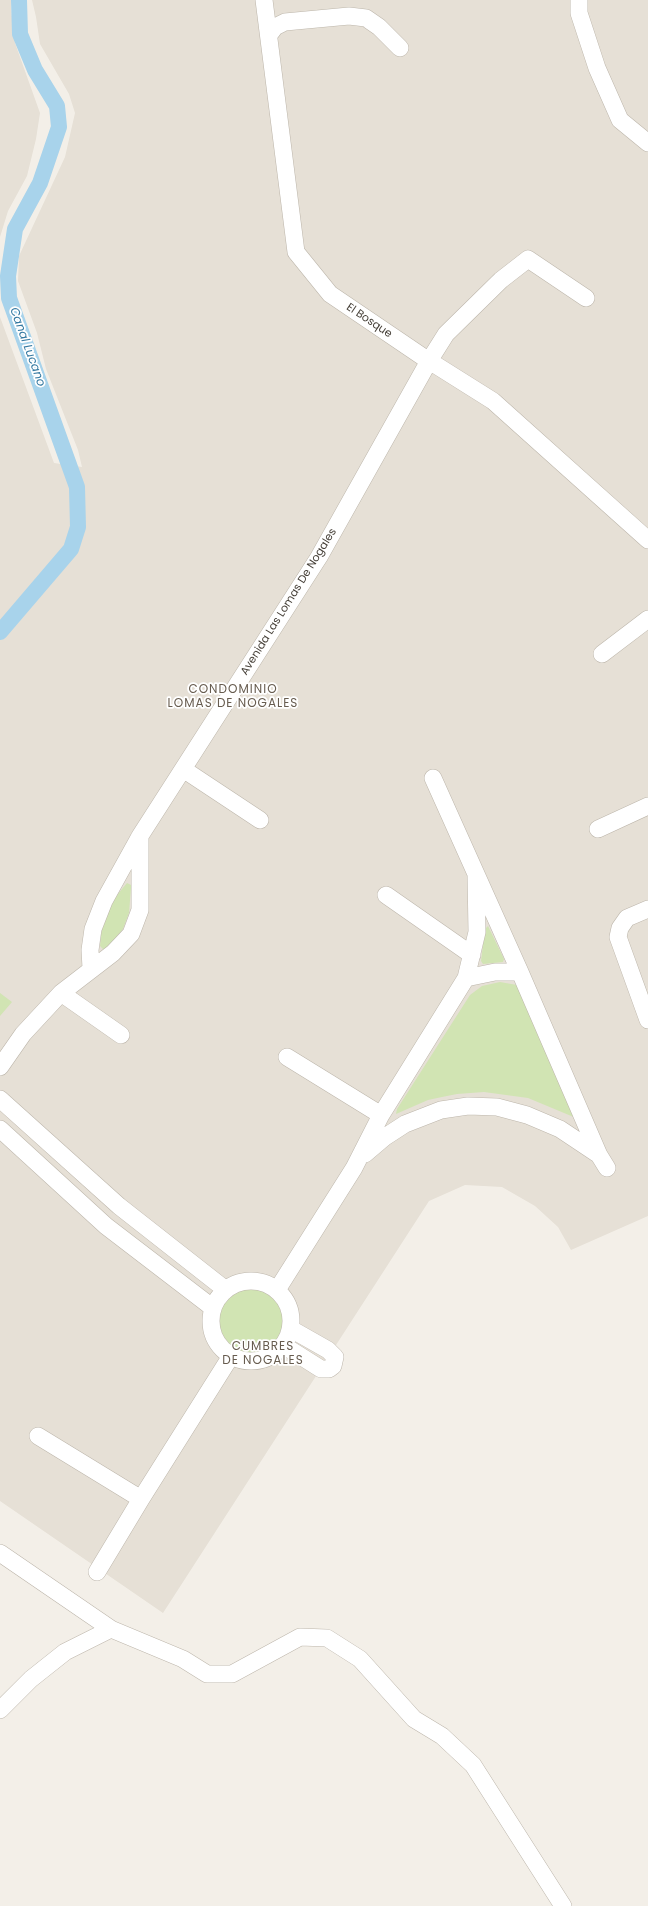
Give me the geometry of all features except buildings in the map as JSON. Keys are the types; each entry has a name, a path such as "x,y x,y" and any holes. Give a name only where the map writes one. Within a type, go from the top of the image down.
{"street":[{"name":"El Bosque","path":"264,0 296,252 330,294 428,361 493,401 648,540"},
{"path":"578,0 579,13 597,68 620,120 648,143"},
{"path":"269,35 275,27 285,22 349,16 366,18 379,27 400,48"},
{"name":"Avenida Las Lomas De Nogales","path":"91,968 90,950 93,929 104,901 140,836 319,557 428,361 446,334 501,280 528,259 586,298"},
{"path":"602,654 648,619"},
{"path":"183,769 260,820"},
{"path":"354,1168 375,1144 405,1124 441,1110 468,1106 496,1107 527,1115 560,1129 603,1161 434,778"},
{"path":"598,829 648,806"},
{"path":"0,1067 23,1034 61,993 112,953 131,934 140,910 140,836"},
{"path":"277,1290 354,1168 381,1115 466,978 477,932 478,905 476,874"},
{"path":"386,895 472,955"},
{"path":"648,909 627,918 620,928 618,936 648,1020"},
{"path":"466,978 495,972 520,972"},
{"path":"61,993 121,1035"},
{"path":"287,1057 381,1115"},
{"path":"0,1099 142,1225 226,1290"},
{"path":"0,1128 97,1218 213,1308"},
{"path":"55,1179 70,1162"},
{"path":"128,1243 142,1225"},
{"path":"248,1281 263,1283 277,1290 286,1301 291,1315 291,1329 283,1345 272,1355 259,1360 245,1361 231,1356 219,1346 213,1335 211,1324 213,1308 218,1298 226,1290 240,1282 248,1281"},
{"path":"283,1345 321,1369 329,1369 333,1366 335,1357 328,1350 291,1329"},
{"path":"97,1572 231,1356"},
{"path":"38,1436 141,1499"},
{"path":"0,1553 111,1629 183,1659 207,1674 232,1674 300,1637 327,1638 360,1659 414,1719 442,1736 473,1765 563,1906"},
{"path":"0,1710 31,1679 65,1652 111,1629"}],"shaded area":[{"path":"0,0 11,0 15,43 40,113 36,139 27,176 8,211 0,237"},
{"path":"32,0 648,0 648,1216 571,1250 558,1227 535,1206 502,1187 465,1185 429,1201 163,1613 0,1501 0,317 54,463 82,467 78,450 46,369 37,333 18,281 19,256 65,157 75,113 69,94 40,44"}],"green space":[{"path":"127,883 131,885 129,913 123,929 107,949 103,949 100,946 102,925 112,901"},
{"path":"488,926 504,959 503,962 483,964 481,961 485,929"},
{"path":"500,982 517,985 576,1118 528,1098 484,1092 457,1094 428,1100 396,1114 397,1109 470,995 482,986"},
{"path":"0,993 12,1002 0,1016"},
{"path":"251,1288 264,1291 274,1298 281,1308 284,1321 281,1334 274,1344 264,1351 251,1354 238,1351 228,1344 221,1334 218,1321 221,1308 228,1298 238,1291"}],"waterway":[{"name":"Canal Lucano","path":"0,632 71,549 78,527 77,487 9,298 8,276 15,229 40,183 59,127 57,106 35,70 20,34 19,0"}],"district":[{"name":"CONDOMINIO LOMAS DE NOGALES","path":"233,697"},
{"name":"CUMBRES DE NOGALES","path":"263,1354"}]}
